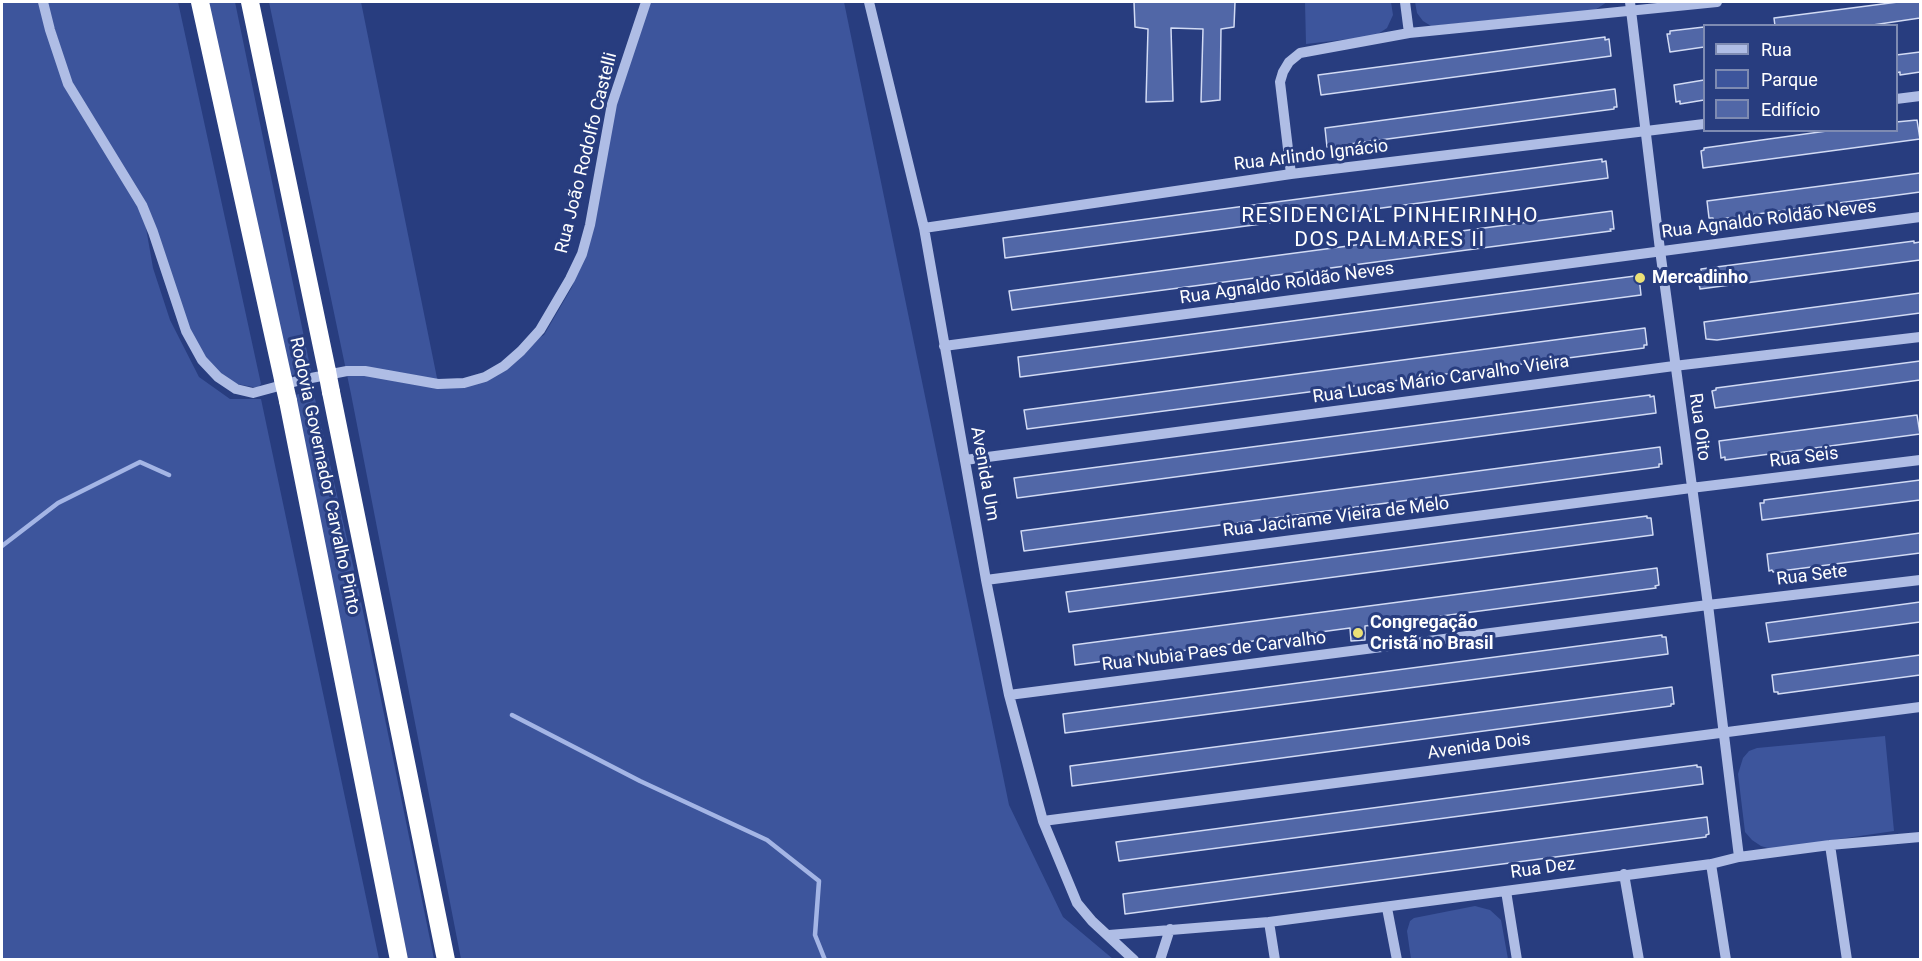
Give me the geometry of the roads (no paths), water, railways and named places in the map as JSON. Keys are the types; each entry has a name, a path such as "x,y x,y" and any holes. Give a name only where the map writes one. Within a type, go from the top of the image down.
{"highway":[{"name":"Rodovia Governador Carvalho Pinto","path":"200,2 288,401 399,960"},
{"name":"Rodovia Governador Carvalho Pinto","path":"249,2 327,371 446,960"}],"street":[{"name":"Rua João Rodolfo Castelli","path":"44,2 50,30 68,84 142,206 153,231 186,331 202,360 218,377 236,389 253,393 347,371 365,371 438,384 464,384 484,377 504,366 520,351 540,330 582,254 590,225 612,104 646,2"},
{"name":"Avenida Um","path":"869,2 924,228 986,580 1009,695 1043,821 1077,903 1092,921 1134,960"},
{"path":"1405,2 1409,33"},
{"path":"1292,174 1280,82 1289,62 1300,53 1409,33 1631,7 1718,2"},
{"name":"Rua Oito","path":"1631,7 1659,250 1708,605 1739,857"},
{"path":"1898,99 1920,96"},
{"name":"Rua Arlindo Ignácio","path":"924,228 1292,174 1703,124"},
{"name":"Rua Agnaldo Roldão Neves","path":"944,346 1920,217"},
{"name":"Rua Lucas Mário Carvalho Vieira","path":"965,460 1674,366 1920,337"},
{"name":"Rua Seis","path":"1691,488 1920,460"},
{"name":"Rua Jacirame Vieira de Melo","path":"986,580 1691,488"},
{"name":"Rua Sete","path":"1708,605 1920,580"},
{"name":"Rua Nubia Paes de Carvalho","path":"1009,695 1708,605"},
{"name":"Avenida Dois","path":"1043,821 1920,707"},
{"name":"Rua Dez","path":"1109,935 1269,922 1388,908 1624,874 1711,864 1739,857 1830,845 1920,837"},
{"path":"1830,845 1847,960"},
{"path":"1711,864 1726,960"},
{"path":"1624,874 1639,960"},
{"path":"1506,891 1517,960"},
{"path":"1388,908 1397,960"},
{"path":"1269,922 1275,960"},
{"path":"1160,960 1170,929"}],"waterway":[{"path":"2,546 58,503 140,462 169,475"},
{"path":"512,715 640,781 767,840 819,881 815,935 825,960"}],"place":[{"name":"Mercadinho","path":"1640,278"},
{"name":"Congregação Cristã no Brasil","path":"1358,633"}],"district":[{"name":"RESIDENCIAL PINHEIRINHO DOS PALMARES II","path":"1390,229"}]}
